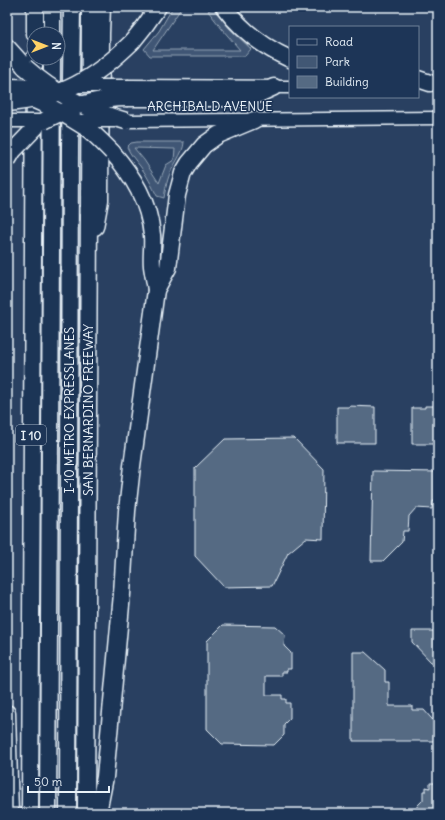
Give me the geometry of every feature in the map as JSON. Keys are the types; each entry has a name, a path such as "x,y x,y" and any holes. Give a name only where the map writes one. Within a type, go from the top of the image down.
{"highway":[{"path":"33,7 35,26"},
{"path":"52,7 52,26"},
{"name":"I-10 METRO EXPRESSLANES","path":"68,813 70,155 72,7"},
{"name":"SAN BERNARDINO FREEWAY","path":"86,813 90,7"},
{"path":"88,260 100,200 102,7"},
{"path":"7,103 34,99 53,89 75,86 100,70 132,42 158,7"},
{"path":"224,7 238,25 248,34 272,50 289,58"},
{"path":"7,47 25,67 53,89 105,115 126,121"},
{"name":"I 10","path":"30,813 34,66"},
{"name":"I-10 METRO EXPRESSLANES","path":"48,813 52,66"},
{"path":"7,161 36,127 61,112 82,104 128,92 250,98 282,87"},
{"path":"7,89 34,99 61,112 97,137 112,152 133,178 140,190 148,211 152,235 152,264 156,290 127,511 122,594 106,769 98,813"},
{"path":"156,290 168,268 177,195 183,173 204,145 218,135 254,120"},
{"path":"7,713 10,813"}],"main road":[{"path":"7,85 53,89"},
{"path":"75,86 128,92"},
{"name":"ARCHIBALD AVENUE","path":"7,121 438,118"}],"green space":[{"path":"173,7 182,7 153,50 240,50 208,11 213,8 229,28 251,49 245,56 150,56 144,49 159,31"},
{"path":"184,142 182,151 170,174 164,198 157,196 145,173 127,147 131,143","holes":["134,148 175,149 174,160 166,165 159,183"]}],"building":[{"path":"425,406 437,406 438,408 438,444 412,444 412,408 425,408"},
{"path":"337,407 375,407 375,443 337,443"},
{"path":"294,438 324,469 323,539 306,538 288,553 272,586 224,587 195,556 195,468 225,439"},
{"path":"373,471 438,472 438,502 433,501 432,509 416,508 409,516 408,531 403,531 402,542 383,561 371,561"},
{"path":"223,625 275,626 285,635 284,646 291,653 291,669 287,669 287,672 282,672 282,676 266,676 266,695 282,695 282,699 286,699 286,703 290,703 290,718 284,724 284,735 274,745 222,744 207,729 207,641"},
{"path":"412,631 438,631 438,663 431,662 412,642"},
{"path":"353,652 365,652 385,670 385,682 389,682 389,706 412,706 412,710 424,710 438,726 438,741 353,741"},
{"path":"430,783 438,783 438,813 417,813 417,806 423,800 423,791 426,791 426,787 430,788"}]}
